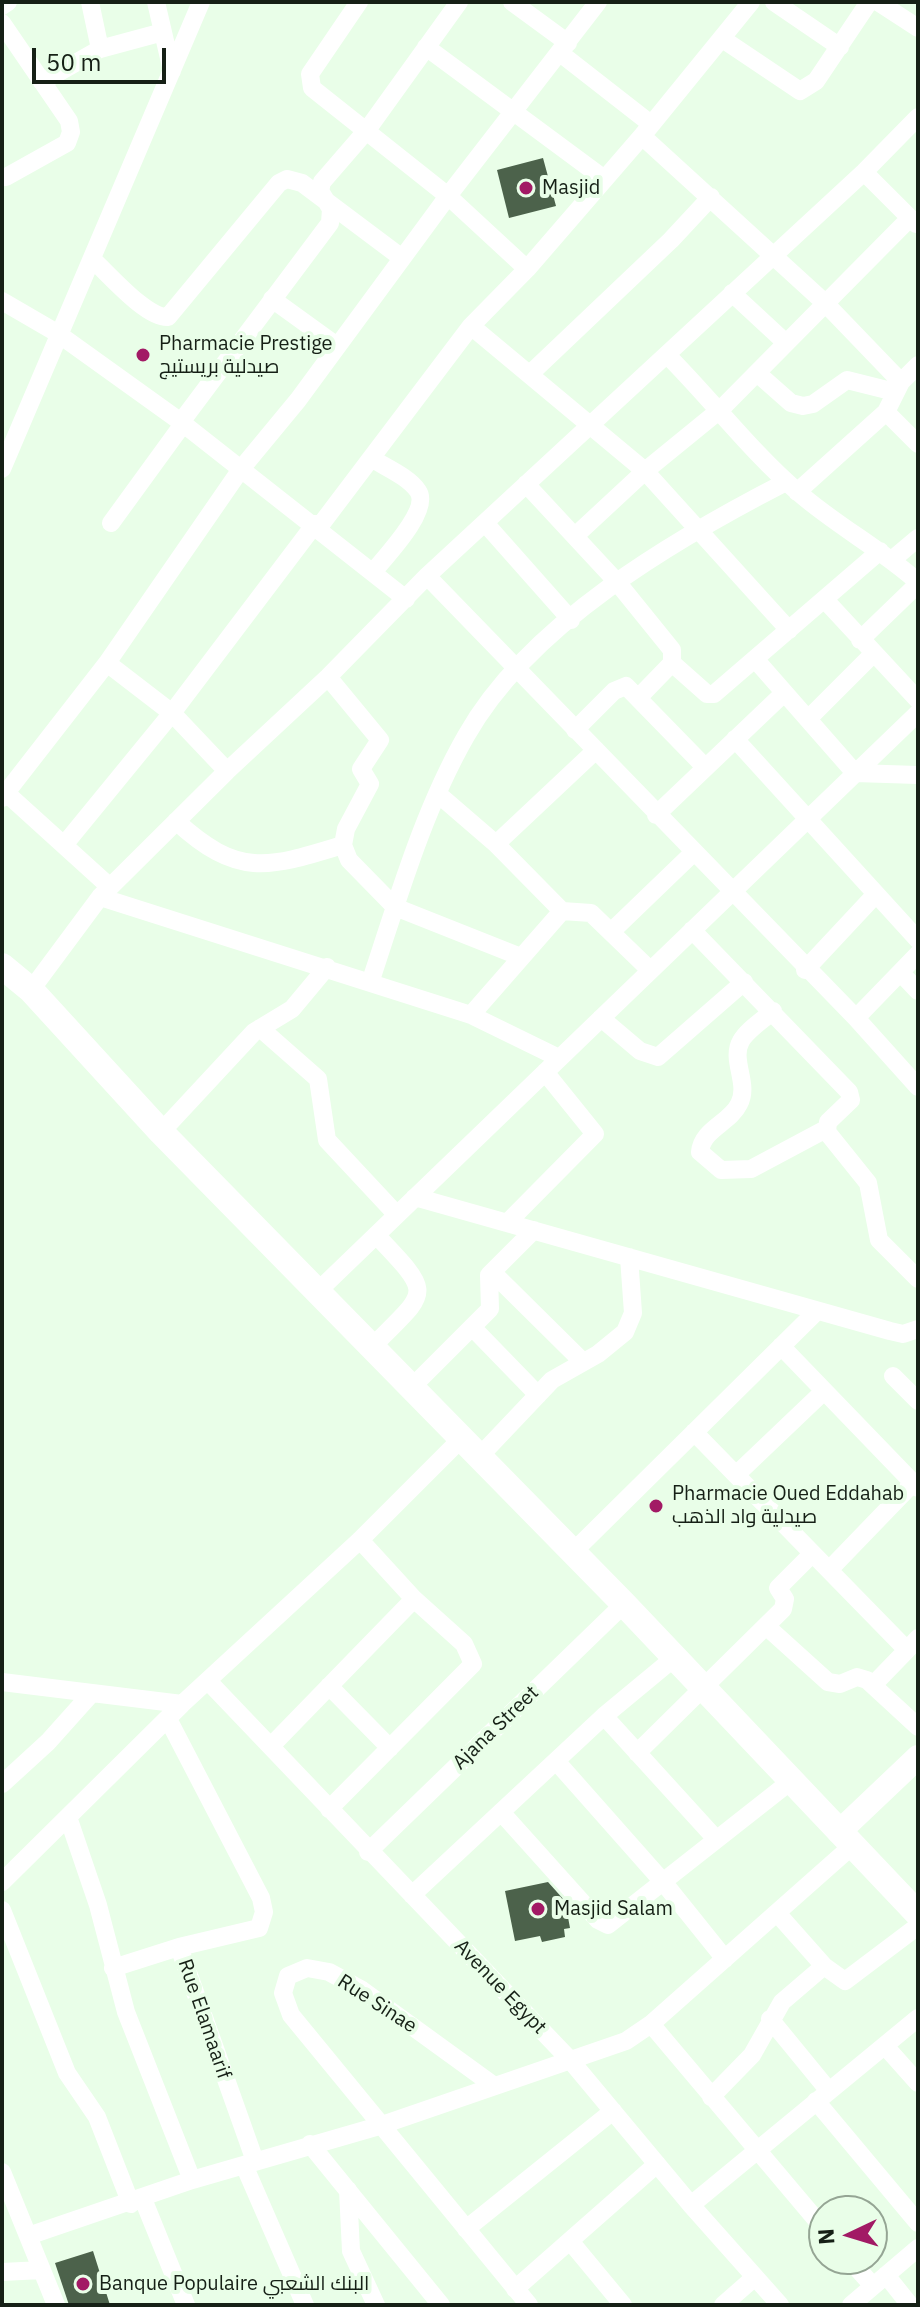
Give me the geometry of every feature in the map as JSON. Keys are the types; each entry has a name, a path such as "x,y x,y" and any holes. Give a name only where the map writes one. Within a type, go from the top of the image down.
{"main road":[{"path":"3,965 31,990 161,1132 410,1389 624,1604 918,1914"}],"street":[{"path":"2,6 8,2"},
{"path":"90,2 100,49"},
{"path":"156,2 172,71"},
{"path":"2,469 57,333 92,259 201,2"},
{"path":"359,2 308,79 317,94 448,196 527,269"},
{"path":"111,523 330,223 329,205 320,192 321,185 367,130 459,2"},
{"path":"512,2 564,48 711,197 825,303 898,387"},
{"path":"559,1058 471,1015 105,892 64,845 3,795 107,663 241,469 598,2"},
{"path":"64,845 172,713 471,326 527,269 724,40 751,2"},
{"path":"774,2 840,47"},
{"path":"724,40 800,91 816,81 869,2"},
{"path":"878,2 918,28"},
{"path":"2,24 69,121 71,132 67,143 3,176"},
{"path":"42,82 100,49 163,32"},
{"path":"426,47 603,178"},
{"path":"31,990 105,892 176,821 328,677 427,576 864,172 918,117"},
{"path":"575,536 645,471 721,409 825,303 914,222 864,172"},
{"path":"92,259 145,307 159,317 168,317 281,181 298,181 402,258"},
{"path":"531,373 671,240 711,197"},
{"path":"732,293 786,343"},
{"path":"272,299 337,346"},
{"path":"2,301 57,333 182,423 317,526 406,599"},
{"path":"471,326 645,471 789,630"},
{"path":"667,355 792,487 848,534 887,555 918,583 860,640"},
{"path":"371,980 438,794 466,735 515,667 617,582 698,527 792,487 886,412 898,387 918,365"},
{"path":"757,373 800,406 813,404 847,380 898,387"},
{"path":"886,412 918,444"},
{"path":"371,458 416,489 421,502 416,517 373,572"},
{"path":"526,484 617,582 674,653 672,663 639,697"},
{"path":"485,523 571,620"},
{"path":"672,663 710,695 826,601 887,555 918,538"},
{"path":"427,576 805,970 856,1018 918,1086"},
{"path":"826,601 918,700"},
{"path":"808,719 873,654"},
{"path":"755,659 855,773 918,775"},
{"path":"107,663 172,713 227,771"},
{"path":"328,677 380,740 361,769 369,788 352,816 343,845 349,860 395,907 521,957"},
{"path":"575,730 619,687 626,686 705,767"},
{"path":"656,815 784,693"},
{"path":"317,1292 918,713"},
{"path":"735,739 918,940"},
{"path":"496,844 596,750"},
{"path":"438,794 496,844 562,911 591,913 650,970"},
{"path":"176,821 219,855 246,863 287,861 343,845"},
{"path":"612,931 693,853"},
{"path":"805,970 876,894"},
{"path":"471,1015 562,911"},
{"path":"692,930 773,1011 850,1096 849,1104 828,1122 826,1129 751,1169 721,1170 700,1152 703,1139 740,1103 740,1042 773,1011"},
{"path":"856,1018 918,954"},
{"path":"161,1132 260,1028 287,1014 327,967"},
{"path":"901,973 918,991"},
{"path":"601,1018 640,1051 658,1057 744,982"},
{"path":"260,1028 318,1079 327,1140 397,1215"},
{"path":"507,1223 595,1134 545,1072"},
{"path":"826,1129 868,1183 879,1240 918,1279"},
{"path":"415,1197 903,1334 918,1329"},
{"path":"410,1389 491,1306 487,1282 492,1272 534,1230"},
{"path":"371,1348 415,1303 419,1293 416,1277 376,1235"},
{"path":"2,1882 182,1704 360,1540 560,1374 621,1336 630,1324 629,1257"},
{"path":"492,1272 583,1362"},
{"path":"572,1553 817,1311"},
{"path":"472,1327 538,1395"},
{"path":"781,1346 916,1485 830,1569"},
{"path":"893,1376 918,1401"},
{"path":"738,1473 823,1392"},
{"path":"694,1432 738,1473 812,1554 912,1644 874,1684"},
{"path":"329,1809 473,1664 464,1644 414,1599 360,1540"},
{"path":"637,1753 704,1691 785,1606 778,1588 812,1554"},
{"path":"271,1746 414,1599"},
{"name":"Ajana Street","path":"368,1852 624,1604"},
{"path":"766,1626 828,1682 840,1684 857,1677 874,1684 918,1727"},
{"path":"412,1895 604,1716 674,1658"},
{"name":"Avenue Egypt","path":"208,1681 368,1852 571,2061 691,2205 780,2305"},
{"path":"2,1682 182,1704"},
{"path":"329,1686 390,1748"},
{"path":"2,1784 48,1742 91,1694"},
{"path":"604,1716 716,1839"},
{"name":"Rue Elamaarif","path":"168,1719 238,1849 264,1912 259,1928 179,1947 249,2163 305,2305"},
{"path":"28,2236 192,2180 379,2126 626,2041 651,2024 777,1913 918,1757"},
{"path":"556,1761 664,1883 725,1959"},
{"path":"501,1812 605,1924 620,1918 791,1781"},
{"path":"68,1817 98,1905 126,2012 192,2180"},
{"path":"2,1910 67,2073 106,2137 186,2305"},
{"path":"777,1913 824,1966 847,1980 918,1926"},
{"path":"113,1968 179,1947"},
{"path":"711,2097 752,2055 782,2002 824,1966"},
{"name":"Rue Sinae","path":"379,2126 345,2078 291,2015 283,1986 292,1971 319,1969 343,1979 493,2085"},
{"path":"691,2205 918,2018"},
{"path":"770,2019 822,2096 918,2223"},
{"path":"651,2024 808,2210"},
{"path":"885,2046 918,2083"},
{"path":"466,2229 613,2111"},
{"path":"379,2126 529,2305"},
{"path":"310,2144 441,2305"},
{"path":"515,2289 657,2164"},
{"path":"2,2172 56,2305"},
{"path":"348,2190 351,2251 376,2305"},
{"path":"570,2241 623,2305"},
{"path":"851,2305 918,2248"},
{"path":"2,2272 42,2270"},
{"path":"871,2275 910,2305"},
{"path":"723,2305 755,2277"}],"building":[{"name":"Masjid","path":"543,158 556,206 509,218 497,170"},
{"name":"Masjid Salam","path":"548,1882 565,1901 570,1928 564,1929 565,1937 542,1942 540,1936 515,1941 505,1891"},
{"name":"Banque Populaire البنك الشعبي","path":"93,2251 110,2305 69,2305 55,2263"}],"place":[{"name":"Masjid","path":"526,188"},
{"name":"Pharmacie Prestige صيدلية بريستيج","path":"143,355"},
{"name":"Pharmacie Oued Eddahab صيدلية واد الذهب","path":"656,1506"},
{"name":"Masjid Salam","path":"538,1909"},
{"name":"Banque Populaire البنك الشعبي","path":"83,2284"}]}
